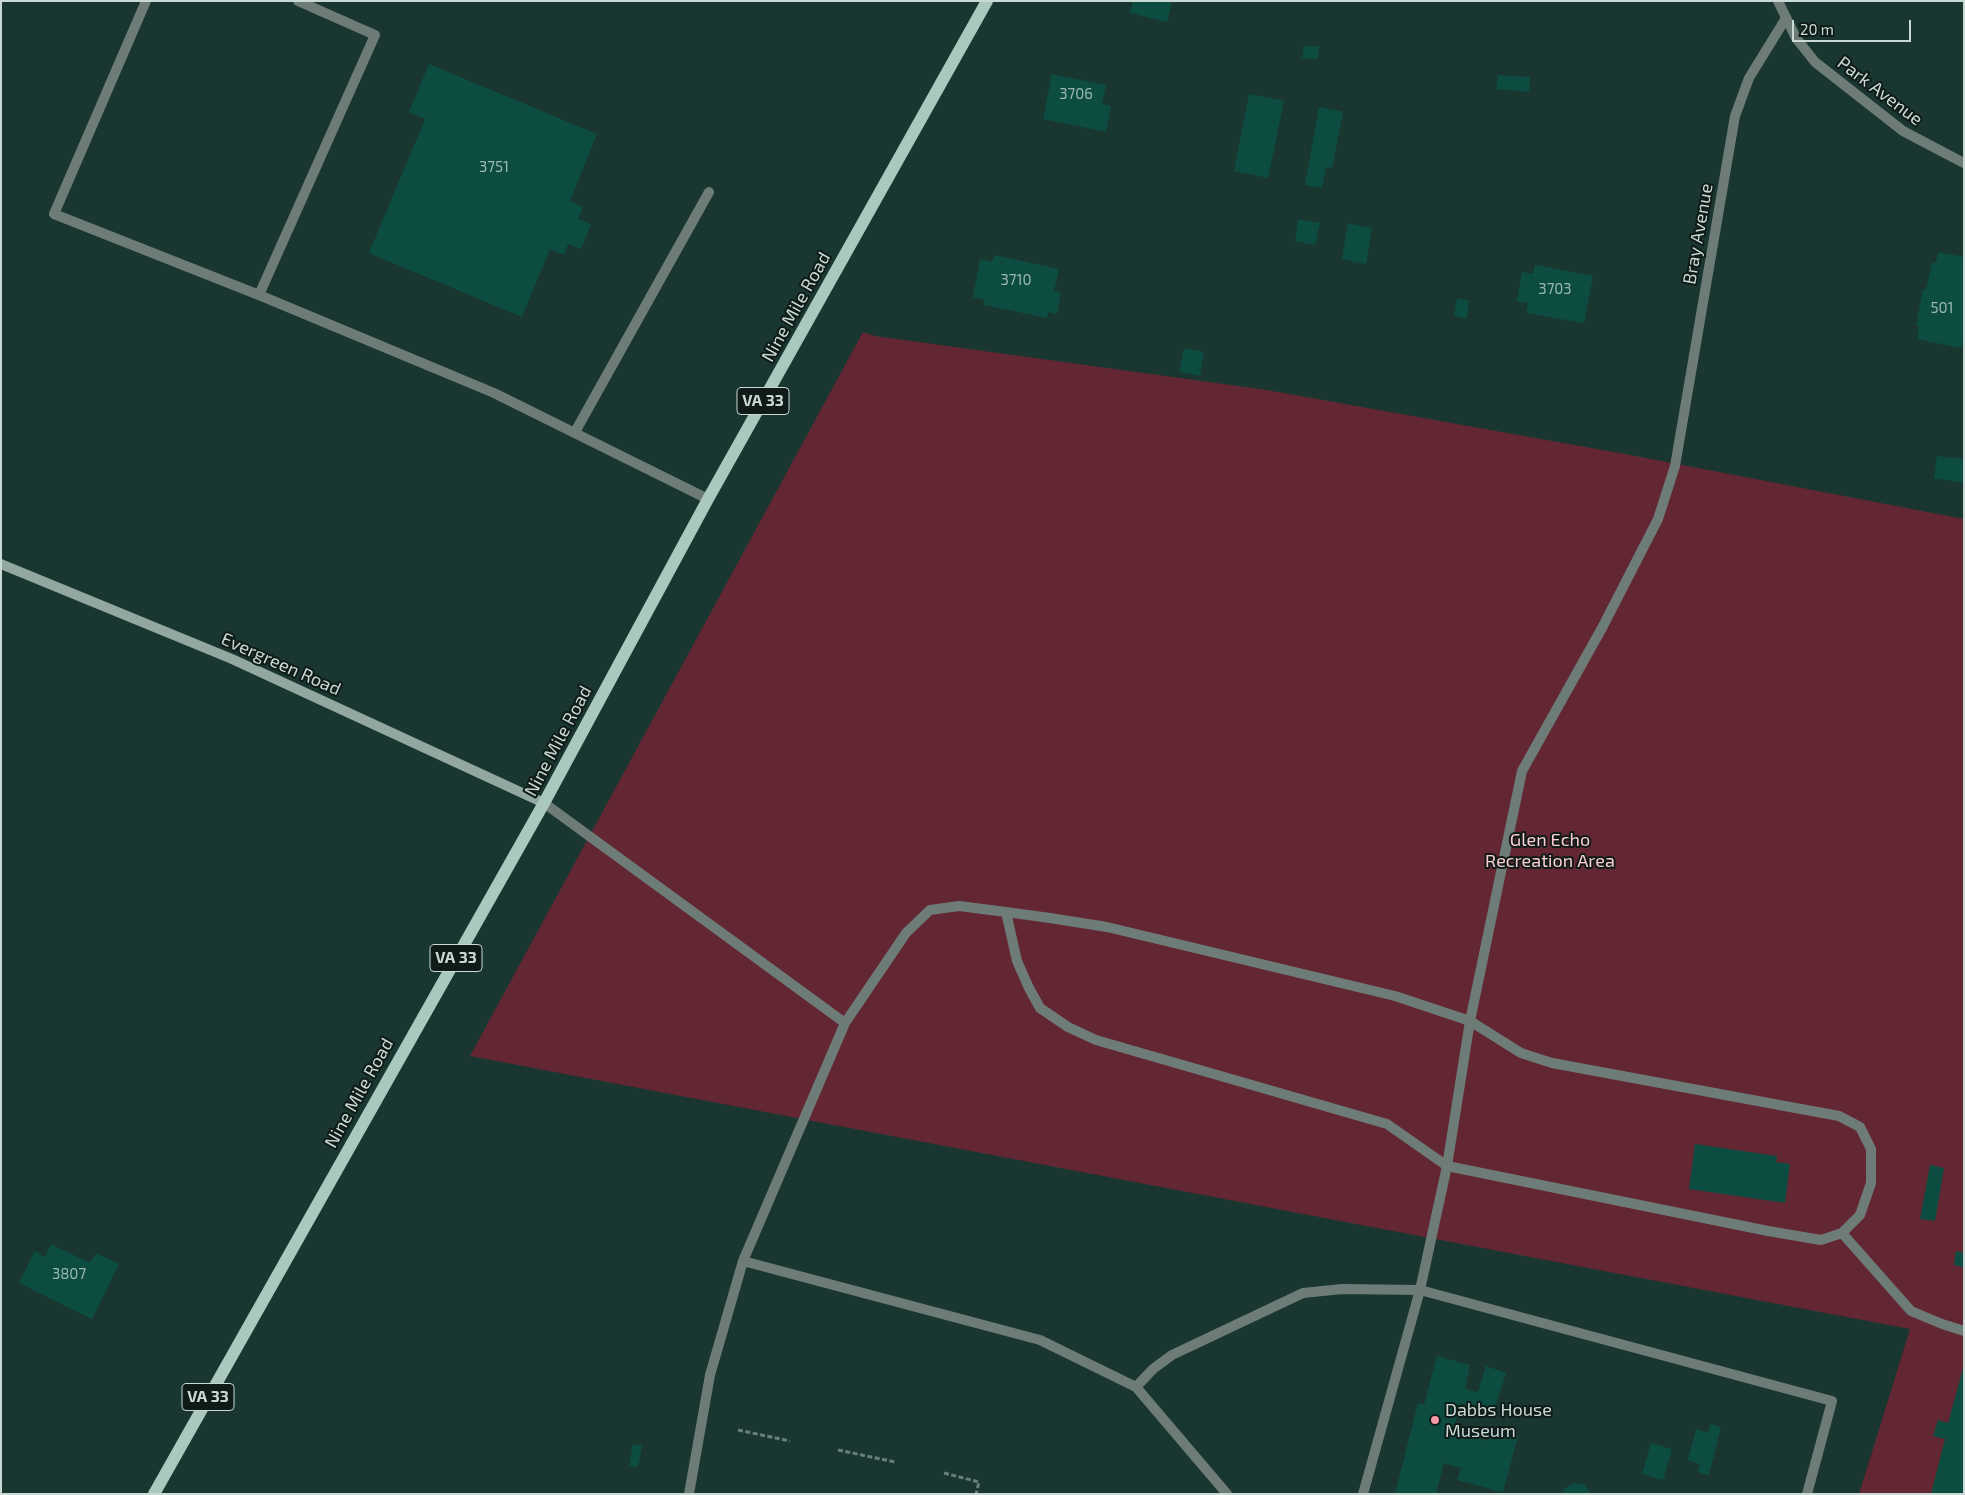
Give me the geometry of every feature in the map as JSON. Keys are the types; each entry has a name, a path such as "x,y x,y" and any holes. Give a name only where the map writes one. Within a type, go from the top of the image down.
{"main road":[{"name":"Nine Mile Road","path":"154,1494 544,803 708,499 987,1"}],"street":[{"path":"146,1 54,214 259,295 494,392 708,499"},
{"path":"259,295 375,35 298,1"},
{"name":"Park Avenue","path":"1778,1 1796,38 1815,62 1903,132 1964,164"},
{"name":"Bray Avenue","path":"1363,1494 1420,1290 1447,1166 1470,1021 1522,771 1602,628 1658,520 1675,466 1735,116 1749,78 1786,18"},
{"path":"575,432 709,192"},
{"name":"Evergreen Road","path":"1,564 232,659 544,803"},
{"path":"544,803 845,1023"},
{"path":"689,1494 710,1375 743,1261 845,1023 906,933 930,910 959,906 1006,912 1107,927 1395,996 1470,1021 1521,1052 1552,1063 1839,1116 1860,1127 1871,1149 1871,1183 1860,1215 1842,1233 1821,1240 1447,1166 1387,1124 1096,1040 1068,1027 1040,1008 1028,988 1017,961 1006,912"},
{"path":"1842,1233 1911,1311 1942,1324 1964,1330"},
{"path":"743,1261 1040,1340 1136,1386 1227,1494"},
{"path":"1136,1386 1153,1369 1172,1355 1303,1293 1342,1289 1420,1290 1832,1401 1807,1494"}],"path":[{"path":"738,1430 790,1440"},
{"path":"838,1450 895,1462"},
{"path":"944,1473 979,1482 976,1494"}],"green space":[{"name":"Glen Echo Recreation Area","path":"863,332 875,336 1267,390 1625,454 1964,519 1964,1494 1859,1494 1910,1329 470,1056"}],"building":[{"path":"1133,1 1172,1 1167,22 1130,13"},
{"path":"1304,46 1319,46 1318,59 1302,58"},
{"path":"429,64 597,134 570,201 583,207 578,219 591,224 581,249 568,244 564,255 550,249 522,317 369,253 425,119 409,112"},
{"path":"1052,74 1106,85 1102,104 1111,106 1106,132 1043,119"},
{"path":"1498,75 1530,77 1529,92 1496,89"},
{"path":"1249,94 1284,101 1268,178 1234,171"},
{"path":"1319,107 1343,112 1332,168 1326,167 1322,188 1305,185"},
{"path":"1298,219 1320,223 1315,245 1295,241"},
{"path":"1348,223 1372,228 1366,264 1342,259"},
{"path":"1938,252 1964,257 1964,335 1961,348 1917,339 1919,326 1916,326 1923,289 1926,290 1932,263 1936,263"},
{"path":"994,255 1059,269 1054,291 1061,293 1057,314 1048,312 1047,318 984,305 985,300 973,297 980,259 992,262"},
{"path":"1535,265 1593,276 1584,323 1526,313 1528,303 1517,302 1522,272 1533,274"},
{"path":"1457,299 1469,300 1467,319 1454,316"},
{"path":"1184,348 1204,352 1200,376 1179,372"},
{"path":"1937,456 1964,459 1964,483 1934,478"},
{"path":"1695,1144 1777,1156 1776,1162 1790,1164 1785,1203 1689,1189"},
{"path":"1930,1165 1944,1168 1935,1221 1920,1219"},
{"path":"51,1244 90,1263 96,1253 119,1264 92,1319 19,1283 35,1251 45,1257"},
{"path":"1956,1251 1964,1253 1964,1267 1954,1265"},
{"name":"Dabbs House Museum","path":"1437,1356 1470,1365 1465,1389 1478,1392 1486,1366 1506,1373 1494,1411 1460,1403 1453,1432 1488,1441 1492,1429 1518,1436 1503,1492 1457,1480 1461,1468 1444,1463 1436,1494 1395,1494 1418,1403 1424,1405"},
{"path":"1964,1365 1964,1494 1931,1494 1945,1439 1933,1436 1938,1420 1948,1423"},
{"path":"1710,1424 1721,1427 1709,1475 1698,1472 1700,1464 1688,1460 1696,1429 1708,1433"},
{"path":"1651,1443 1672,1449 1663,1480 1642,1474"},
{"path":"633,1444 642,1446 638,1467 629,1466"},
{"path":"1574,1483 1585,1485 1591,1494 1562,1494 1565,1488"}],"place":[{"name":"Dabbs House Museum","path":"1435,1420"}]}
